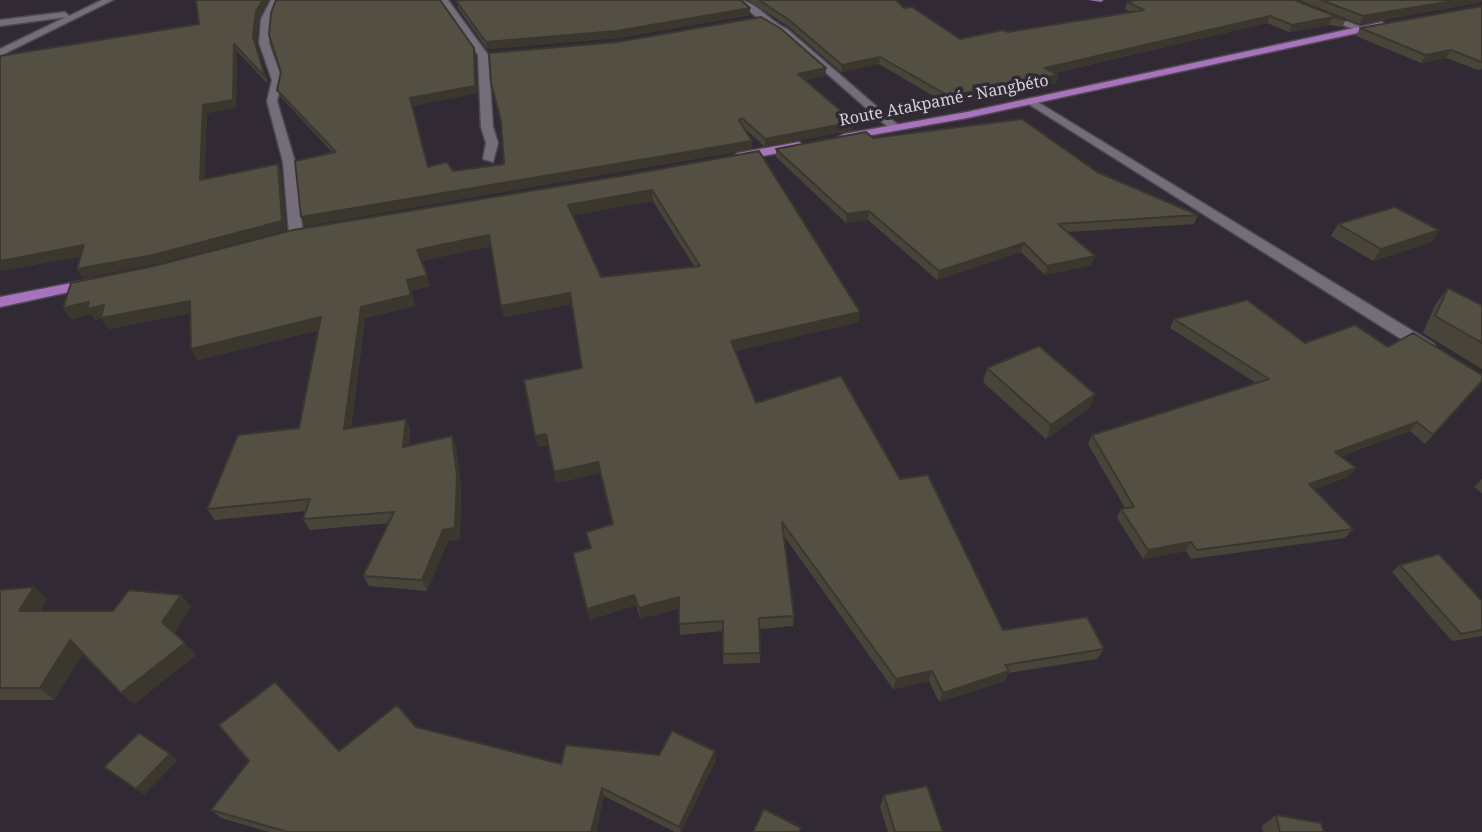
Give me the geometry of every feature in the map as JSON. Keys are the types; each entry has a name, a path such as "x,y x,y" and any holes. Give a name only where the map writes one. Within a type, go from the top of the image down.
{"main road":[{"name":"Route Atakpamé - Nangbéto","path":"827,140 1031,101 1401,22"},
{"path":"721,161 814,143"},
{"path":"290,236 309,232"},
{"path":"0,302 107,280"}],"street":[{"path":"0,53 109,0"},
{"path":"275,0 266,19 264,43 277,80 272,101 289,162 290,236"},
{"path":"741,0 784,31 894,127"},
{"path":"1284,0 1360,29"},
{"path":"446,2 461,3"},
{"path":"446,2 454,17 488,55 487,127 492,143 489,159"},
{"path":"0,23 78,14"},
{"path":"752,21 764,18"},
{"path":"1031,101 1436,353"}],"building":[{"path":"196,0 263,0 256,11 253,36 265,77 234,44 233,100 203,105 200,180 278,164 282,221 153,255 77,269 84,245 0,261 0,56 199,24"},
{"path":"276,0 440,0 474,48 475,86 410,98 428,167 447,162 453,171 504,164 501,121 491,83 489,53 617,42 761,17 780,28 826,68 798,74 854,122 765,139 742,118 739,120 752,141 301,217 295,161 336,152 277,90 281,72 269,35 271,13"},
{"path":"741,0 750,8 617,31 486,42 456,1"},
{"path":"759,0 896,0 904,8 912,7 960,39 1003,30 1008,32 1144,10 1127,2 1137,0 1294,0 1346,20 1333,17 1292,25 1270,16 1045,68 1058,75 949,96 880,57 842,65 789,20"},
{"path":"1321,0 1458,0 1363,16"},
{"path":"1482,6 1482,62 1451,50 1426,55 1360,28"},
{"path":"1022,119 1097,172 1198,215 1058,224 1095,256 1047,266 1024,243 939,271 869,211 847,214 776,149 866,132 873,138"},
{"path":"759,151 860,312 731,341 756,403 841,376 900,479 928,475 1003,630 1087,617 1104,649 1005,665 1009,671 943,693 932,671 896,679 782,522 794,616 759,618 760,653 723,654 723,621 679,624 679,597 639,608 634,595 587,609 573,553 591,548 586,532 613,524 598,462 554,472 546,434 535,436 524,380 582,368 570,293 501,306 489,235 417,250 427,275 407,280 411,295 361,307 344,429 406,419 403,447 452,436 457,475 455,528 443,530 422,580 363,576 394,512 303,519 310,499 207,509 238,435 299,428 321,317 191,349 190,301 101,318 104,305 87,309 89,302 63,308 71,283 154,266 293,230","holes":["652,190 700,266 601,277 568,205"]},
{"path":"1395,207 1439,230 1381,249 1338,224"},
{"path":"1448,288 1482,305 1482,343 1435,316"},
{"path":"1247,300 1305,343 1355,325 1388,347 1413,333 1482,375 1482,381 1433,435 1417,422 1335,452 1356,468 1309,484 1353,529 1197,550 1191,542 1148,550 1121,509 1134,507 1092,435 1269,379 1174,319"},
{"path":"1039,346 1095,394 1051,425 987,368"},
{"path":"1439,554 1482,601 1482,630 1461,634 1400,565"},
{"path":"34,587 19,611 113,611 129,590 181,595 162,622 185,643 121,693 70,640 40,688 0,688 0,590"},
{"path":"275,682 339,751 397,705 416,727 561,764 566,745 659,755 672,731 715,751 679,827 602,788 591,832 288,832 211,810 249,761 219,725"},
{"path":"139,733 170,754 136,789 104,767"},
{"path":"927,786 943,832 895,832 884,795"},
{"path":"764,809 801,828 799,832 753,832"},
{"path":"1276,815 1321,823 1324,832 1280,832"}],"waterway":[{"path":"1091,0 1101,0"}]}
